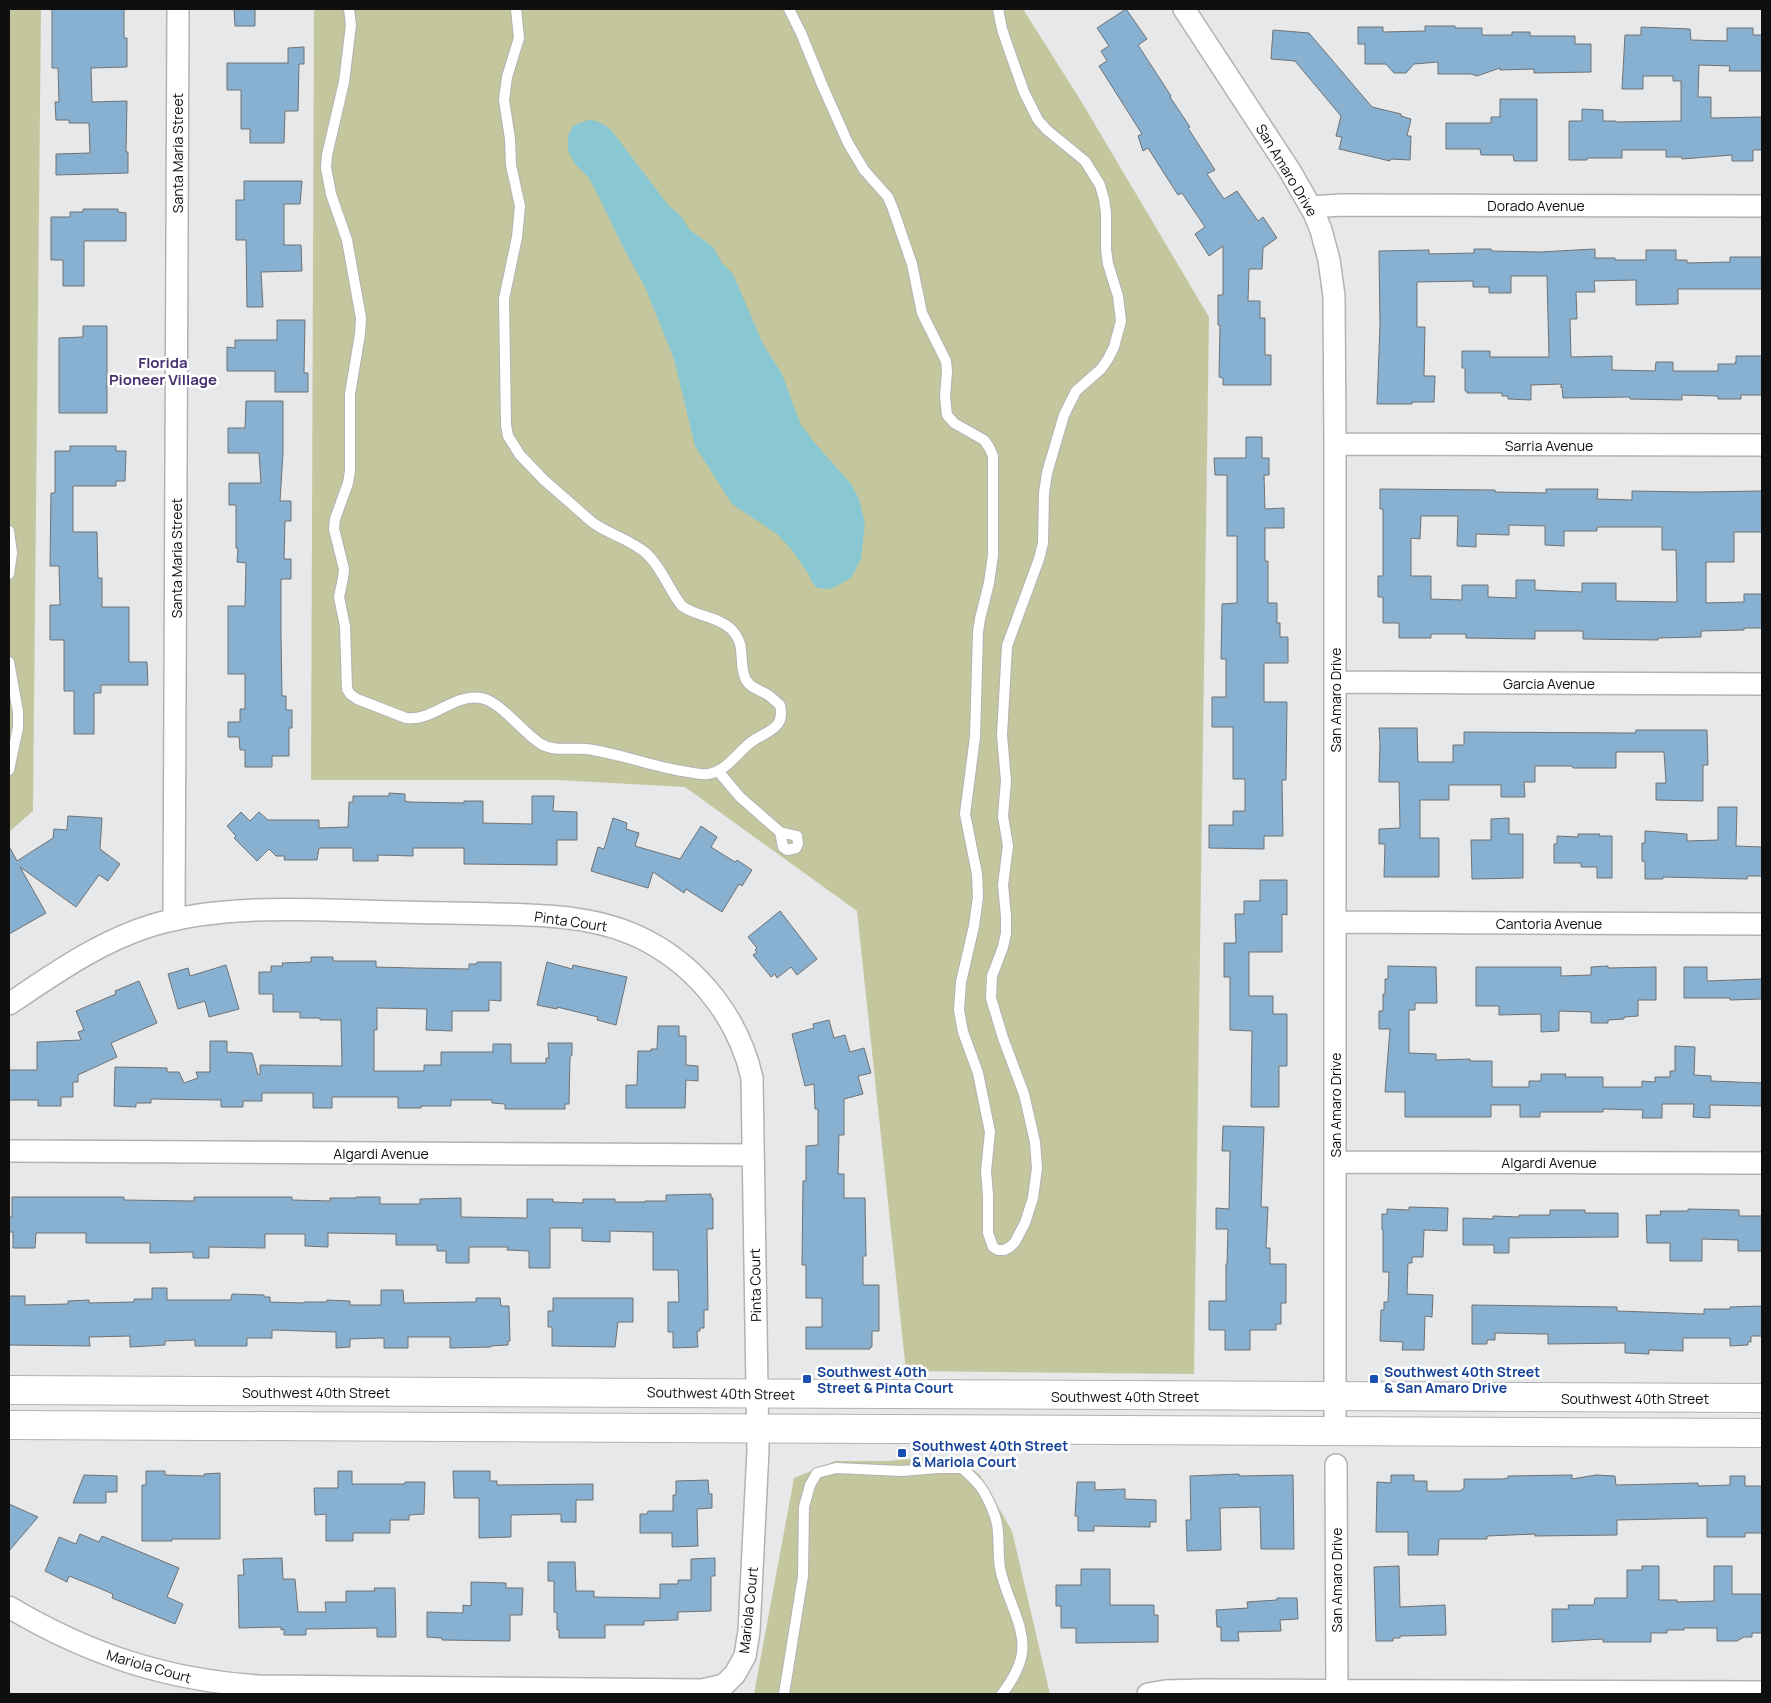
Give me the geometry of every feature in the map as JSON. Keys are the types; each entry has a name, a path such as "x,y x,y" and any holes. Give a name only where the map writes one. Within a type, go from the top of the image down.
{"main road":[{"name":"Southwest 40th Street","path":"9,1390 1762,1398"},
{"path":"9,1425 1762,1434"}],"street":[{"name":"Santa Maria Street","path":"174,920 178,9"},
{"name":"San Amaro Drive","path":"1184,9 1290,171 1311,207 1326,243 1332,282 1335,444 1335,1432"},
{"name":"Dorado Avenue","path":"1311,207 1341,205 1762,206"},
{"name":"Sarria Avenue","path":"1335,444 1762,446"},
{"name":"Garcia Avenue","path":"1335,682 1762,684"},
{"name":"Pinta Court","path":"174,920 222,913 264,911 528,914 595,922 630,933 647,940 692,973 718,1002 728,1018 747,1058 752,1078 757,1428"},
{"path":"9,1004 60,970 109,943 143,928 174,920"},
{"name":"Cantoria Avenue","path":"1335,922 1762,924"},
{"name":"Algardi Avenue","path":"9,1151 753,1155"},
{"name":"Algardi Avenue","path":"1336,1162 1762,1163"},
{"name":"Mariola Court","path":"9,1607 67,1638 115,1658 170,1675 214,1682 268,1686 702,1690 718,1688 735,1674 745,1656 747,1645 752,1584 757,1428"},
{"name":"San Amaro Drive","path":"1336,1466 1337,1692"},
{"path":"1148,1694 1165,1691 1195,1690 1762,1692"}],"lane":[{"path":"349,9 351,25 344,82 327,155 326,168 331,194 347,240 361,318 350,394 350,471 348,483 335,519 334,529 344,569 344,578 339,596 345,626 347,688 350,694 362,701 406,718 414,719 422,718 453,703 483,698 499,708 532,738 550,748 593,750 646,764 698,774 708,774 718,771 731,762 752,742 771,730 781,719 780,706 774,699 751,686 746,680 743,652 737,636 724,624 682,606 648,554 639,547 592,522 531,467 520,455 508,436 504,416 504,299 517,237 520,206 511,165 510,138 504,100 507,77 519,38 516,9"},
{"path":"788,9 801,33 822,87 848,143 864,170 888,197 893,209 912,264 922,313 946,361 948,371 945,397 947,416 984,440 994,456 993,555 978,632 976,738 965,814 977,874 978,897 974,926 961,982 959,1010 960,1020 978,1073 990,1132 986,1171 988,1233 993,1247 998,1250 1004,1250 1010,1248 1015,1242 1025,1223 1033,1198 1037,1168 1035,1142 1024,1094 1003,1038 991,998 992,976 1006,933 1003,885 1008,846 1003,816 1006,781 1002,735 1007,646 1039,559 1043,543 1044,493 1064,415 1076,391 1101,369 1108,359 1118,335 1121,314 1118,296 1108,264 1106,213 1100,185 1085,161 1047,130 1038,120 1024,92 1002,29 998,9"},
{"path":"9,531 12,553 9,574"},
{"path":"9,662 18,712 18,728 9,770"},
{"path":"718,771 740,797 780,832"},
{"path":"784,1694 803,1576 804,1507 810,1485 817,1474 836,1468 902,1471 962,1468 980,1485 994,1513 1000,1566 1005,1589 1021,1630 1022,1653 1016,1673 1002,1694"}],"green space":[{"path":"9,9 41,9 33,811 9,832"},
{"path":"314,9 1023,9 1081,101 1209,317 1194,1374 906,1371 857,911 685,787 557,780 311,780"},
{"path":"937,1457 963,1462 980,1475 1012,1531 1050,1694 754,1694 794,1478 835,1461 887,1461"}],"water":[{"path":"588,120 601,123 612,131 668,205 680,215 690,230 713,247 722,263 733,274 763,344 782,374 801,425 851,484 859,499 865,524 861,559 851,578 833,588 817,588 792,550 777,534 732,504 695,446 674,359 645,287 596,191 588,177 575,164 568,151 568,136 573,126"}],"building":[{"path":"52,9 124,9 127,67 91,68 92,102 127,101 126,152 128,152 128,173 56,175 56,154 90,153 89,123 69,123 69,120 56,120 55,102 59,102 58,68 52,68"},
{"path":"234,9 255,9 255,26 235,26"},
{"path":"1126,9 1147,39 1138,45 1215,170 1207,174 1224,199 1237,191 1258,221 1263,217 1277,238 1263,248 1262,269 1249,269 1248,301 1260,301 1260,318 1265,318 1265,355 1271,355 1271,385 1223,385 1223,378 1219,377 1220,325 1218,325 1218,295 1223,295 1223,246 1209,256 1195,234 1205,227 1182,193 1178,195 1148,148 1143,151 1138,136 1142,134 1099,66 1107,61 1101,51 1109,46 1097,28"},
{"path":"1425,26 1482,28 1482,35 1512,35 1512,32 1530,32 1530,36 1575,36 1575,44 1591,44 1591,72 1534,73 1534,69 1500,70 1500,68 1477,76 1471,74 1438,74 1438,62 1414,64 1406,73 1394,73 1386,64 1365,64 1365,44 1358,44 1358,27 1383,27 1383,32 1425,31"},
{"path":"1641,27 1690,29 1691,40 1727,41 1727,28 1753,28 1753,35 1762,35 1762,71 1729,71 1730,66 1699,65 1698,97 1711,97 1711,118 1762,117 1762,150 1753,150 1753,161 1732,161 1732,155 1682,159 1682,157 1666,157 1666,150 1622,150 1622,158 1569,160 1569,121 1582,121 1582,109 1603,110 1603,121 1681,121 1681,81 1673,81 1673,76 1643,76 1643,89 1622,89 1625,35 1641,35"},
{"path":"1273,30 1309,33 1372,107 1401,114 1401,116 1411,119 1407,136 1411,136 1410,160 1390,159 1390,161 1339,149 1342,137 1336,136 1341,116 1295,61 1271,59"},
{"path":"304,47 304,64 299,64 298,111 285,111 284,143 250,143 250,129 241,129 241,90 227,90 227,63 288,63 288,48"},
{"path":"1500,99 1537,99 1537,161 1514,161 1513,155 1481,155 1480,149 1446,149 1446,123 1491,123 1491,117 1500,117"},
{"path":"244,181 302,181 300,204 284,204 284,245 301,245 302,271 261,272 263,307 247,307 246,240 236,240 236,200 244,200"},
{"path":"83,209 118,209 118,212 126,213 126,241 84,241 84,286 63,286 63,260 51,260 51,217 70,217 70,212 83,212"},
{"path":"1474,249 1540,252 1595,249 1595,258 1615,258 1615,260 1646,260 1646,250 1676,250 1676,260 1687,260 1687,263 1730,262 1730,257 1762,257 1762,289 1678,289 1678,304 1636,305 1636,280 1594,281 1595,292 1576,292 1577,319 1570,319 1571,357 1612,356 1612,370 1655,371 1656,362 1673,362 1673,371 1718,371 1718,364 1735,364 1736,356 1762,356 1762,395 1741,395 1741,399 1718,399 1718,396 1682,395 1682,400 1630,399 1630,397 1563,398 1561,384 1531,385 1531,400 1508,399 1508,396 1502,396 1502,393 1467,393 1465,391 1465,368 1462,368 1462,351 1490,351 1490,357 1549,357 1547,276 1511,276 1511,293 1489,293 1489,287 1473,287 1473,281 1417,282 1417,327 1425,327 1424,376 1435,376 1434,402 1377,404 1380,325 1379,251 1429,250 1429,254 1474,253"},
{"path":"277,320 305,320 304,373 308,373 308,392 275,392 275,371 227,371 227,347 235,348 235,340 277,340"},
{"path":"83,326 107,326 107,413 59,413 59,338 83,337"},
{"path":"246,401 283,401 283,453 280,501 291,501 291,521 285,521 284,559 291,559 291,579 281,579 281,635 282,696 286,696 286,710 292,710 292,728 289,728 289,756 272,756 272,767 245,767 245,750 240,750 239,737 228,737 228,722 240,722 240,709 245,709 245,674 228,674 228,606 245,606 246,563 237,562 236,505 229,505 229,483 261,483 259,453 228,453 228,428 245,428"},
{"path":"1246,437 1262,437 1262,458 1269,458 1269,475 1264,475 1265,509 1284,508 1284,528 1265,528 1265,561 1268,561 1268,603 1277,603 1277,623 1280,623 1280,637 1288,637 1288,663 1264,663 1264,702 1287,702 1286,780 1282,780 1283,836 1264,836 1264,849 1209,848 1209,825 1233,825 1233,811 1245,811 1245,779 1233,779 1233,727 1212,727 1212,697 1226,697 1226,659 1221,659 1222,604 1237,603 1237,536 1227,536 1227,475 1215,475 1214,458 1246,458"},
{"path":"70,446 116,446 116,451 126,451 125,481 116,481 116,486 73,486 73,532 97,532 98,578 102,578 102,607 129,607 129,662 147,662 148,685 101,685 101,693 94,693 94,734 74,734 74,691 64,691 64,640 50,640 50,605 60,605 59,566 50,566 51,493 55,493 55,451 70,451"},
{"path":"1380,489 1495,490 1495,492 1546,493 1546,489 1598,489 1597,499 1632,500 1632,491 1762,491 1762,532 1734,532 1734,562 1706,562 1706,603 1744,602 1744,594 1762,594 1762,628 1701,631 1701,637 1658,638 1658,640 1583,639 1583,631 1535,631 1535,639 1466,638 1466,634 1431,634 1431,638 1399,638 1399,623 1383,623 1383,597 1378,597 1378,576 1383,576 1383,509 1380,509","holes":["1421,516 1458,516 1457,546 1476,547 1476,534 1509,535 1509,525 1545,526 1545,545 1564,546 1564,531 1597,531 1597,527 1662,527 1662,550 1676,550 1677,602 1616,601 1616,583 1582,583 1582,592 1535,590 1535,580 1516,580 1516,598 1488,597 1488,585 1462,585 1462,600 1431,599 1431,576 1411,576 1411,538 1420,539"]},
{"path":"1379,728 1417,728 1418,762 1453,762 1453,745 1464,745 1464,732 1635,733 1636,730 1707,730 1708,765 1703,765 1703,801 1656,800 1656,783 1666,783 1664,752 1616,752 1616,768 1535,766 1535,782 1524,782 1525,797 1501,797 1501,785 1449,785 1449,800 1420,800 1420,838 1439,838 1439,877 1384,877 1385,844 1379,844 1379,829 1400,828 1399,782 1379,782"},
{"path":"389,793 405,794 405,801 410,802 464,803 464,801 483,801 483,823 532,824 532,796 554,796 553,811 577,812 577,840 557,840 557,865 464,864 464,848 413,848 413,856 378,855 378,861 353,861 353,848 319,848 317,860 284,860 285,856 276,856 269,849 257,861 234,838 236,836 227,826 241,812 250,821 259,812 268,820 319,820 319,828 348,827 349,802 353,802 353,796 389,796"},
{"path":"1718,807 1737,807 1736,846 1762,847 1762,876 1748,876 1747,879 1663,877 1663,879 1645,879 1642,843 1645,843 1645,831 1687,834 1687,841 1718,840"},
{"path":"68,816 102,818 100,849 120,864 108,881 99,875 76,907 20,867 46,913 9,934 9,846 17,861 53,838 54,829 67,830"},
{"path":"613,818 627,823 626,829 639,833 635,846 680,859 701,826 717,837 711,847 752,870 742,886 739,884 722,912 686,889 684,893 653,872 648,888 591,871 598,847 604,849"},
{"path":"1509,818 1509,834 1523,834 1523,878 1472,879 1471,840 1491,840 1491,819"},
{"path":"1578,834 1612,836 1612,878 1597,878 1597,867 1581,867 1581,863 1554,863 1554,844 1557,844 1557,836 1578,837"},
{"path":"1260,880 1287,880 1287,915 1282,914 1282,952 1249,952 1249,996 1273,996 1273,1014 1287,1014 1287,1066 1279,1066 1279,1107 1251,1107 1252,1031 1230,1030 1230,977 1224,977 1224,943 1236,943 1235,914 1244,914 1244,901 1260,901"},
{"path":"780,911 817,959 797,975 791,967 777,978 775,974 771,977 753,955 757,952 755,950 757,948 748,937"},
{"path":"311,957 333,957 333,961 376,961 376,967 413,968 469,969 469,964 477,964 477,962 501,962 501,1001 489,1000 489,1011 452,1011 452,1031 426,1030 427,1009 377,1008 377,1030 374,1030 374,1071 424,1071 424,1065 441,1065 441,1052 493,1052 493,1044 511,1044 511,1063 546,1063 546,1058 549,1058 548,1043 572,1043 569,1104 565,1104 565,1109 505,1109 505,1104 492,1103 492,1100 451,1100 451,1106 398,1108 398,1097 332,1097 332,1108 313,1108 313,1093 262,1093 262,1101 243,1101 243,1107 221,1107 221,1100 151,1099 151,1103 136,1103 136,1107 114,1106 115,1067 167,1068 167,1072 179,1072 184,1083 198,1078 196,1072 210,1072 210,1041 227,1041 227,1052 252,1053 258,1075 260,1074 260,1065 342,1066 341,1020 300,1018 300,1012 273,1012 273,994 259,994 259,972 271,972 271,966 283,966 282,963 311,962"},
{"path":"547,962 572,969 573,965 627,977 616,1025 597,1020 598,1017 557,1007 557,1009 537,1005"},
{"path":"226,965 239,1009 209,1017 205,1001 178,1009 168,974 188,968 190,976"},
{"path":"1388,966 1436,967 1437,1003 1415,1003 1415,1010 1409,1010 1409,1053 1436,1054 1436,1060 1470,1059 1470,1061 1492,1061 1492,1087 1529,1087 1529,1081 1541,1081 1541,1074 1566,1074 1565,1077 1603,1077 1603,1087 1642,1087 1642,1081 1655,1082 1655,1077 1670,1077 1670,1071 1675,1071 1675,1046 1695,1047 1694,1075 1711,1076 1711,1081 1762,1083 1762,1106 1710,1105 1710,1118 1693,1117 1694,1104 1662,1104 1662,1118 1642,1118 1643,1110 1603,1109 1603,1112 1540,1112 1540,1117 1520,1117 1520,1105 1491,1105 1491,1117 1405,1117 1405,1092 1385,1092 1390,1029 1379,1029 1379,1011 1383,1011 1383,994 1385,994 1385,979 1388,979"},
{"path":"1608,966 1608,968 1656,967 1656,1000 1638,1000 1638,1016 1608,1020 1608,1023 1591,1023 1591,1012 1559,1011 1559,1031 1541,1032 1541,1014 1499,1015 1499,1006 1476,1006 1476,967 1561,967 1561,976 1591,975 1591,967"},
{"path":"1684,967 1707,967 1707,981 1762,979 1762,999 1684,998"},
{"path":"139,981 157,1023 111,1043 117,1057 78,1075 78,1082 73,1082 73,1097 61,1097 61,1106 38,1106 38,1100 9,1100 9,1070 37,1070 37,1042 81,1040 78,1032 84,1030 76,1011 116,994 115,991"},
{"path":"829,1020 834,1038 845,1035 850,1052 864,1048 871,1073 858,1076 863,1094 844,1099 844,1135 839,1135 838,1174 844,1174 844,1198 865,1198 866,1256 863,1256 863,1285 879,1285 879,1331 872,1331 872,1347 870,1349 806,1349 806,1327 822,1327 822,1298 806,1298 806,1265 802,1265 803,1181 806,1181 806,1146 818,1145 818,1109 815,1109 814,1084 805,1086 792,1034 814,1028 813,1024"},
{"path":"658,1026 679,1026 679,1036 686,1036 686,1065 698,1066 698,1081 686,1080 685,1108 626,1108 626,1085 637,1085 638,1051 657,1049"},
{"path":"1223,1126 1264,1127 1261,1207 1268,1207 1266,1248 1270,1248 1270,1264 1286,1264 1286,1303 1281,1303 1281,1324 1276,1324 1276,1330 1250,1330 1250,1350 1225,1350 1225,1330 1209,1330 1209,1301 1226,1301 1228,1229 1216,1229 1216,1208 1229,1209 1230,1151 1222,1151"},
{"path":"711,1194 711,1198 713,1198 713,1229 707,1229 708,1310 704,1310 704,1328 700,1328 700,1331 697,1331 698,1347 673,1348 673,1332 668,1332 668,1302 679,1302 678,1270 653,1270 653,1232 610,1231 610,1242 582,1241 582,1228 550,1228 550,1268 529,1268 529,1251 507,1250 508,1247 469,1247 469,1263 446,1263 446,1251 437,1251 437,1245 396,1245 396,1234 328,1233 328,1247 305,1246 305,1234 265,1234 265,1248 209,1247 209,1258 193,1258 193,1252 150,1253 150,1243 86,1243 86,1233 36,1233 35,1248 13,1248 13,1232 9,1232 9,1217 12,1217 12,1197 124,1197 124,1200 194,1201 194,1197 292,1197 292,1200 330,1201 330,1198 380,1197 380,1204 420,1204 420,1199 461,1198 461,1217 527,1218 527,1199 553,1199 553,1202 583,1203 583,1199 615,1199 615,1202 645,1202 666,1201 666,1195"},
{"path":"1409,1207 1448,1208 1447,1231 1424,1230 1423,1257 1412,1257 1412,1263 1408,1263 1407,1294 1433,1295 1432,1317 1425,1316 1424,1350 1402,1350 1403,1342 1380,1341 1381,1310 1384,1310 1384,1302 1388,1302 1389,1272 1383,1272 1382,1214 1387,1214 1387,1209 1409,1210"},
{"path":"1688,1209 1739,1210 1739,1216 1762,1216 1762,1251 1738,1251 1738,1240 1702,1239 1702,1261 1670,1261 1670,1243 1647,1243 1646,1215 1661,1215 1660,1211 1688,1211"},
{"path":"1550,1210 1585,1210 1585,1213 1618,1213 1618,1237 1509,1238 1509,1253 1494,1253 1494,1245 1463,1245 1463,1218 1493,1219 1493,1216 1550,1215"},
{"path":"152,1288 167,1288 167,1300 231,1300 232,1294 264,1295 264,1297 270,1297 270,1302 304,1303 327,1302 327,1300 350,1301 350,1305 381,1305 381,1290 403,1290 404,1303 476,1302 476,1298 500,1298 501,1306 509,1306 510,1341 508,1341 508,1345 491,1347 450,1348 450,1337 408,1337 408,1348 384,1348 384,1338 350,1339 350,1347 336,1348 336,1332 272,1330 272,1338 247,1338 247,1346 195,1346 195,1340 165,1341 165,1345 130,1347 130,1336 89,1337 90,1346 9,1345 9,1296 25,1296 25,1305 68,1304 68,1301 89,1300 89,1303 134,1302 134,1299 152,1299"},
{"path":"553,1298 633,1298 633,1322 618,1322 615,1347 552,1346 552,1327 548,1327 548,1311 553,1311"},
{"path":"1472,1305 1617,1307 1617,1311 1704,1314 1704,1309 1762,1306 1762,1336 1751,1336 1751,1342 1748,1342 1748,1345 1730,1346 1730,1338 1683,1338 1683,1351 1649,1350 1649,1354 1625,1353 1625,1343 1548,1344 1548,1334 1495,1333 1495,1340 1487,1340 1487,1344 1472,1344"},
{"path":"146,1471 165,1471 165,1475 204,1476 204,1474 220,1473 220,1539 142,1541 142,1485 146,1485"},
{"path":"338,1471 352,1471 352,1484 425,1482 424,1514 409,1515 409,1520 390,1520 390,1533 353,1533 353,1541 326,1541 326,1514 315,1515 314,1488 338,1488"},
{"path":"453,1471 490,1471 490,1481 497,1481 497,1485 593,1484 593,1500 576,1500 576,1522 561,1522 561,1514 511,1515 511,1537 479,1538 479,1498 454,1498"},
{"path":"1239,1474 1239,1476 1293,1475 1294,1549 1261,1549 1260,1507 1220,1508 1221,1550 1187,1551 1186,1520 1191,1520 1190,1476"},
{"path":"84,1475 117,1476 117,1492 106,1492 106,1503 73,1503"},
{"path":"1391,1475 1414,1475 1414,1481 1427,1481 1427,1491 1461,1491 1464,1489 1464,1479 1502,1479 1508,1478 1508,1476 1572,1475 1572,1479 1596,1475 1615,1476 1616,1485 1698,1483 1698,1486 1730,1485 1730,1476 1745,1476 1745,1486 1762,1486 1762,1533 1745,1533 1745,1537 1707,1537 1707,1518 1617,1520 1617,1535 1535,1536 1535,1534 1487,1536 1487,1539 1439,1539 1438,1555 1408,1555 1408,1532 1376,1532 1377,1482 1391,1483"},
{"path":"708,1480 709,1494 712,1494 712,1508 697,1509 698,1546 672,1547 672,1533 640,1533 640,1514 647,1514 648,1511 673,1511 673,1495 676,1495 676,1481"},
{"path":"1077,1482 1095,1482 1095,1490 1125,1489 1125,1499 1156,1500 1156,1522 1150,1522 1150,1527 1094,1526 1094,1531 1078,1531 1078,1516 1075,1516"},
{"path":"9,1504 38,1517 9,1551"},
{"path":"80,1534 99,1542 102,1536 179,1568 167,1597 183,1604 175,1624 112,1598 113,1594 94,1586 69,1576 67,1582 45,1571 59,1537 76,1544"},
{"path":"282,1558 283,1579 295,1579 298,1612 326,1612 325,1602 346,1602 346,1591 375,1591 374,1588 395,1588 396,1637 377,1637 377,1628 306,1629 306,1635 284,1635 284,1629 281,1630 281,1627 239,1628 238,1575 244,1575 243,1559"},
{"path":"715,1558 715,1576 711,1576 711,1611 678,1612 678,1620 644,1621 644,1625 605,1625 605,1638 559,1638 557,1613 554,1612 554,1581 548,1581 548,1562 575,1562 576,1591 594,1591 594,1597 660,1598 660,1584 678,1584 678,1580 691,1580 691,1559"},
{"path":"1399,1566 1400,1607 1445,1605 1446,1635 1400,1636 1400,1638 1393,1638 1393,1641 1376,1641 1374,1567"},
{"path":"1642,1566 1659,1566 1659,1600 1677,1600 1677,1602 1714,1601 1714,1566 1732,1566 1732,1594 1762,1594 1762,1633 1752,1633 1752,1637 1744,1637 1737,1641 1717,1641 1717,1628 1684,1628 1684,1630 1667,1630 1667,1633 1651,1633 1651,1642 1603,1642 1603,1639 1552,1642 1552,1609 1569,1609 1568,1605 1594,1605 1595,1598 1627,1598 1627,1570 1642,1570"},
{"path":"1081,1569 1110,1569 1110,1605 1154,1605 1154,1615 1158,1615 1158,1642 1076,1643 1076,1628 1061,1628 1061,1606 1056,1606 1056,1585 1081,1585"},
{"path":"471,1582 506,1583 506,1588 523,1588 522,1615 510,1615 510,1641 442,1640 442,1638 427,1637 427,1612 463,1613 463,1605 471,1606"},
{"path":"1277,1598 1297,1598 1298,1619 1280,1620 1281,1631 1238,1632 1239,1641 1221,1641 1221,1627 1217,1627 1216,1610 1248,1608 1247,1602 1277,1600"}],"place":[{"name":"Southwest 40th Street & Pinta Court","path":"807,1379"},
{"name":"Southwest 40th Street & San Amaro Drive","path":"1374,1379"},
{"name":"Southwest 40th Street & Mariola Court","path":"902,1453"}],"district":[{"name":"Florida Pioneer Village","path":"163,370"}]}
